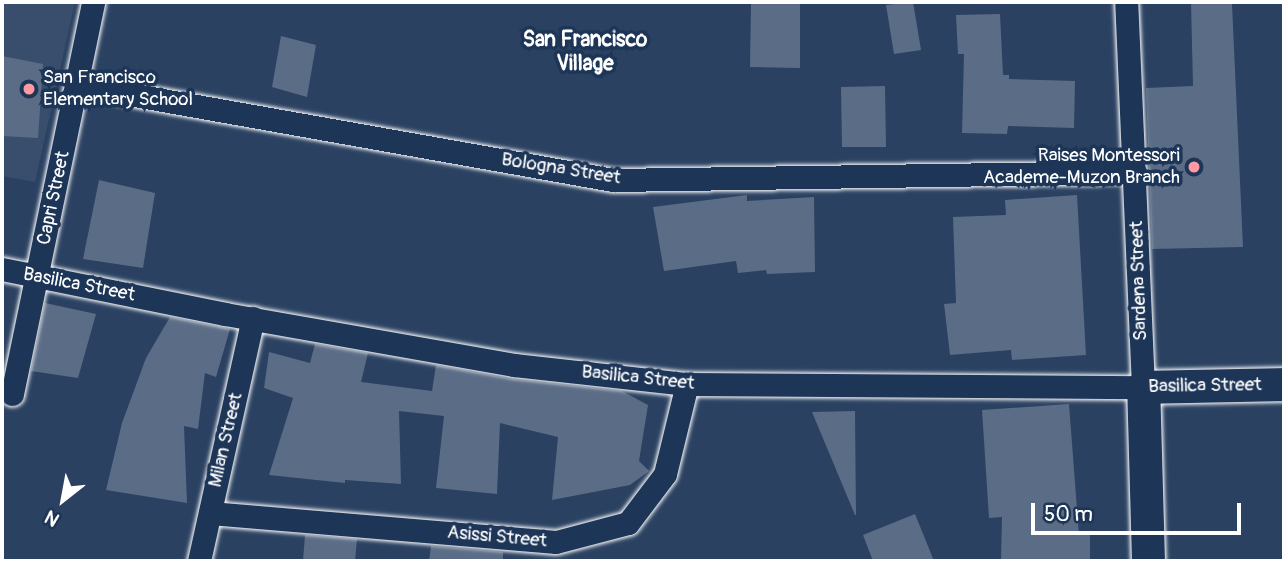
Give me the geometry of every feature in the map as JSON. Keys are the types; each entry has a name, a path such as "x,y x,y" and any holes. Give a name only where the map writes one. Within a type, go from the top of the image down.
{"street":[{"name":"Capri Street","path":"12,394 78,85 93,2"},
{"name":"Sardena Street","path":"1126,2 1135,172 1148,561"},
{"name":"Bologna Street","path":"78,85 612,180 1135,172"},
{"name":"Basilica Street","path":"2,269 514,365 687,384 1143,387 1284,384"},
{"name":"Milan Street","path":"199,561 253,318"},
{"name":"Asissi Street","path":"210,513 556,542 628,523 665,474 687,384"}],"shaded area":[{"name":"San Francisco Elementary School","path":"2,2 75,2 35,182 2,176"}],"building":[{"path":"751,2 800,2 800,68 750,67"},
{"path":"913,2 921,50 894,54 886,5"},
{"name":"Raises Montessori Academe-Muzon Branch","path":"1191,3 1232,4 1243,247 1152,249 1146,88 1193,86"},
{"path":"1000,14 1003,75 1009,75 1009,79 1075,81 1074,128 1008,126 1007,134 962,133 964,54 958,54 956,15"},
{"path":"281,36 316,45 307,97 272,87"},
{"path":"2,56 43,64 38,138 2,136"},
{"path":"885,86 886,147 842,147 841,87"},
{"path":"99,180 155,193 143,268 83,259"},
{"path":"747,195 747,201 814,197 815,272 767,274 766,270 738,273 736,261 664,271 653,207"},
{"path":"1077,195 1086,355 1012,360 1011,350 950,355 944,304 956,303 953,217 1006,215 1005,200"},
{"path":"45,303 96,314 78,378 31,371"},
{"path":"170,317 230,329 216,377 205,373 198,429 184,426 187,503 106,490 122,423 146,358"},
{"path":"315,344 368,353 361,382 432,391 436,365 512,379 622,391 648,405 639,461 649,471 630,485 552,500 558,437 500,423 497,494 436,488 444,416 399,411 401,484 345,480 345,483 269,475 293,398 264,388 269,352 310,363"},
{"path":"1069,404 1079,535 1090,535 1090,561 1001,561 1002,517 989,518 982,410"},
{"path":"855,411 856,515 812,412"},
{"path":"915,514 934,561 873,561 863,535"},
{"path":"305,535 357,539 355,561 303,561"},
{"path":"431,546 503,552 503,561 429,561"}],"place":[{"name":"San Francisco Elementary School","path":"29,89"},
{"name":"Raises Montessori Academe-Muzon Branch","path":"1194,167"}],"district":[{"name":"San Francisco Village","path":"585,52"}]}
